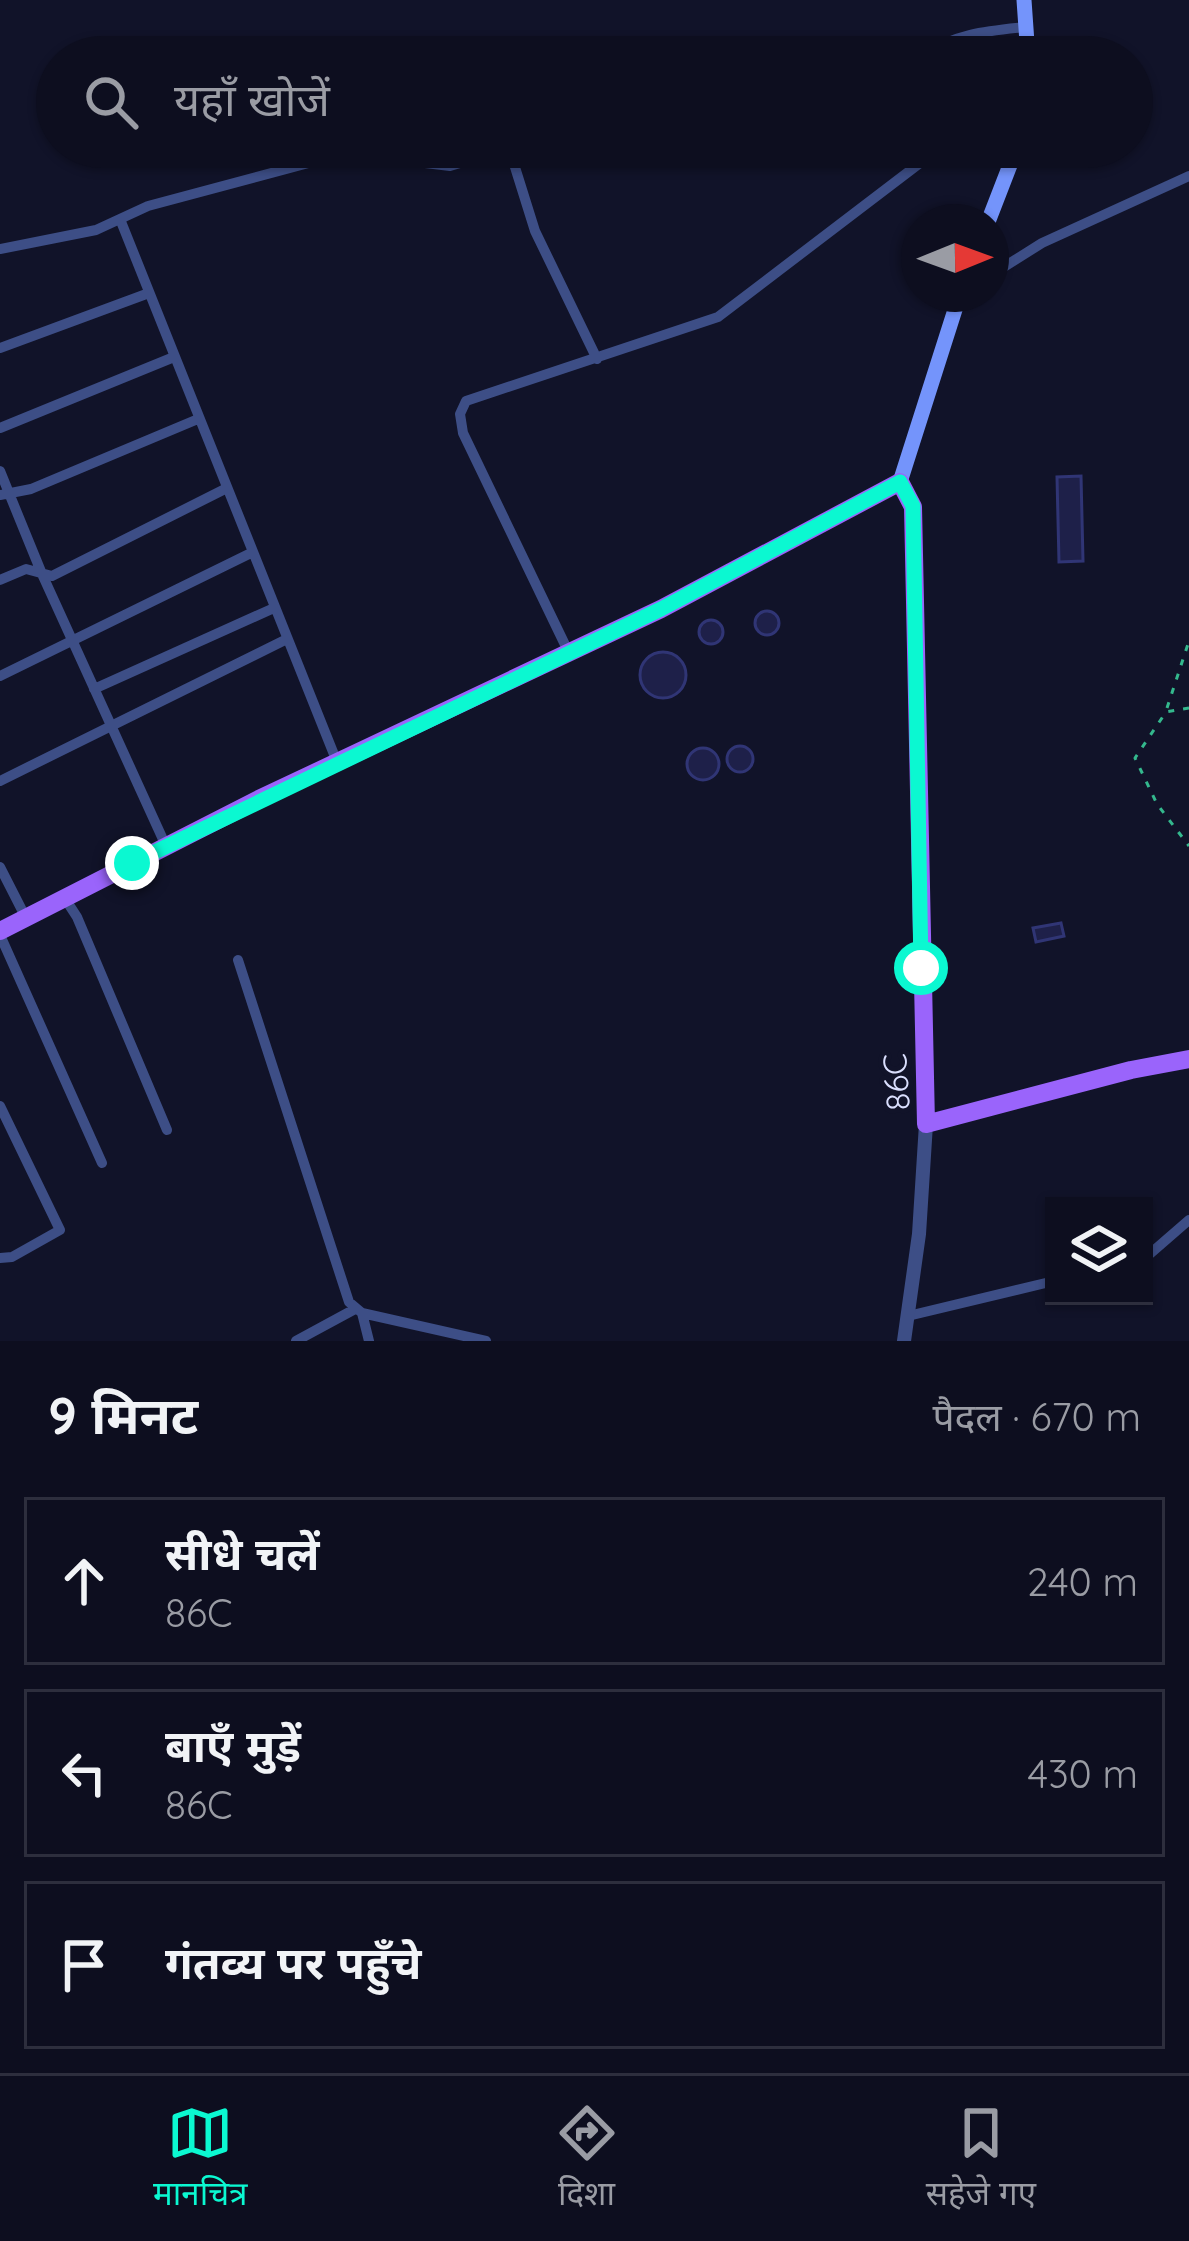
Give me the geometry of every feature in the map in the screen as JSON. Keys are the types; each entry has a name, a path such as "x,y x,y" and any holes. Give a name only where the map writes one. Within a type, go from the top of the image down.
{"main road":[{"path":"1024,0 1027,36"},
{"path":"995,204 1009,168"},
{"path":"0,933 25,916 337,762 661,609 900,482 954,312"},
{"name":"86C","path":"900,482 913,506 926,1124 1189,1059"}],"street":[{"path":"961,36 1026,27"},
{"path":"0,249 96,230 148,206 290,168"},
{"path":"517,168 535,232 597,359"},
{"path":"569,653 472,455 460,414 473,397 597,359 731,310 914,168"},
{"path":"1009,264 1042,243 1189,176"},
{"path":"120,219 337,762"},
{"path":"0,349 149,293"},
{"path":"0,428 174,357"},
{"path":"4,494 32,489 199,418"},
{"path":"0,471 4,494 166,846"},
{"path":"0,580 26,569 60,572 225,489"},
{"path":"0,676 251,553"},
{"path":"94,688 274,608"},
{"path":"0,781 287,639"},
{"path":"0,866 25,916"},
{"path":"64,897 77,917 167,1130"},
{"path":"0,933 102,1163"},
{"path":"238,960 341,1286 358,1311 369,1341"},
{"path":"0,1106 60,1230 12,1257 0,1258"},
{"path":"904,1341 920,1234 926,1124"},
{"path":"1153,1251 1189,1220"},
{"path":"908,1316 1045,1283"},
{"path":"296,1341 358,1311 486,1341"}],"path":[{"path":"1189,641 1166,712 1135,758 1157,804 1189,846"},
{"path":"1166,712 1189,708"}],"building":[{"path":"1081,476 1083,561 1059,562 1057,477"},
{"path":"767,611 776,614 776,632 767,635 758,632 755,623 758,614"},
{"path":"711,620 720,623 720,641 711,644 702,641 699,632 702,623"},
{"path":"663,652 679,659 686,675 679,691 663,698 647,691 640,675 647,659"},
{"path":"740,746 753,759 740,772 727,759"},
{"path":"703,748 715,752 719,764 715,776 703,780 691,776 687,764 691,752"},
{"path":"1061,923 1064,936 1036,942 1033,928"}],"route":[{"path":"132,863 661,609 900,482 913,506 921,968"}]}
